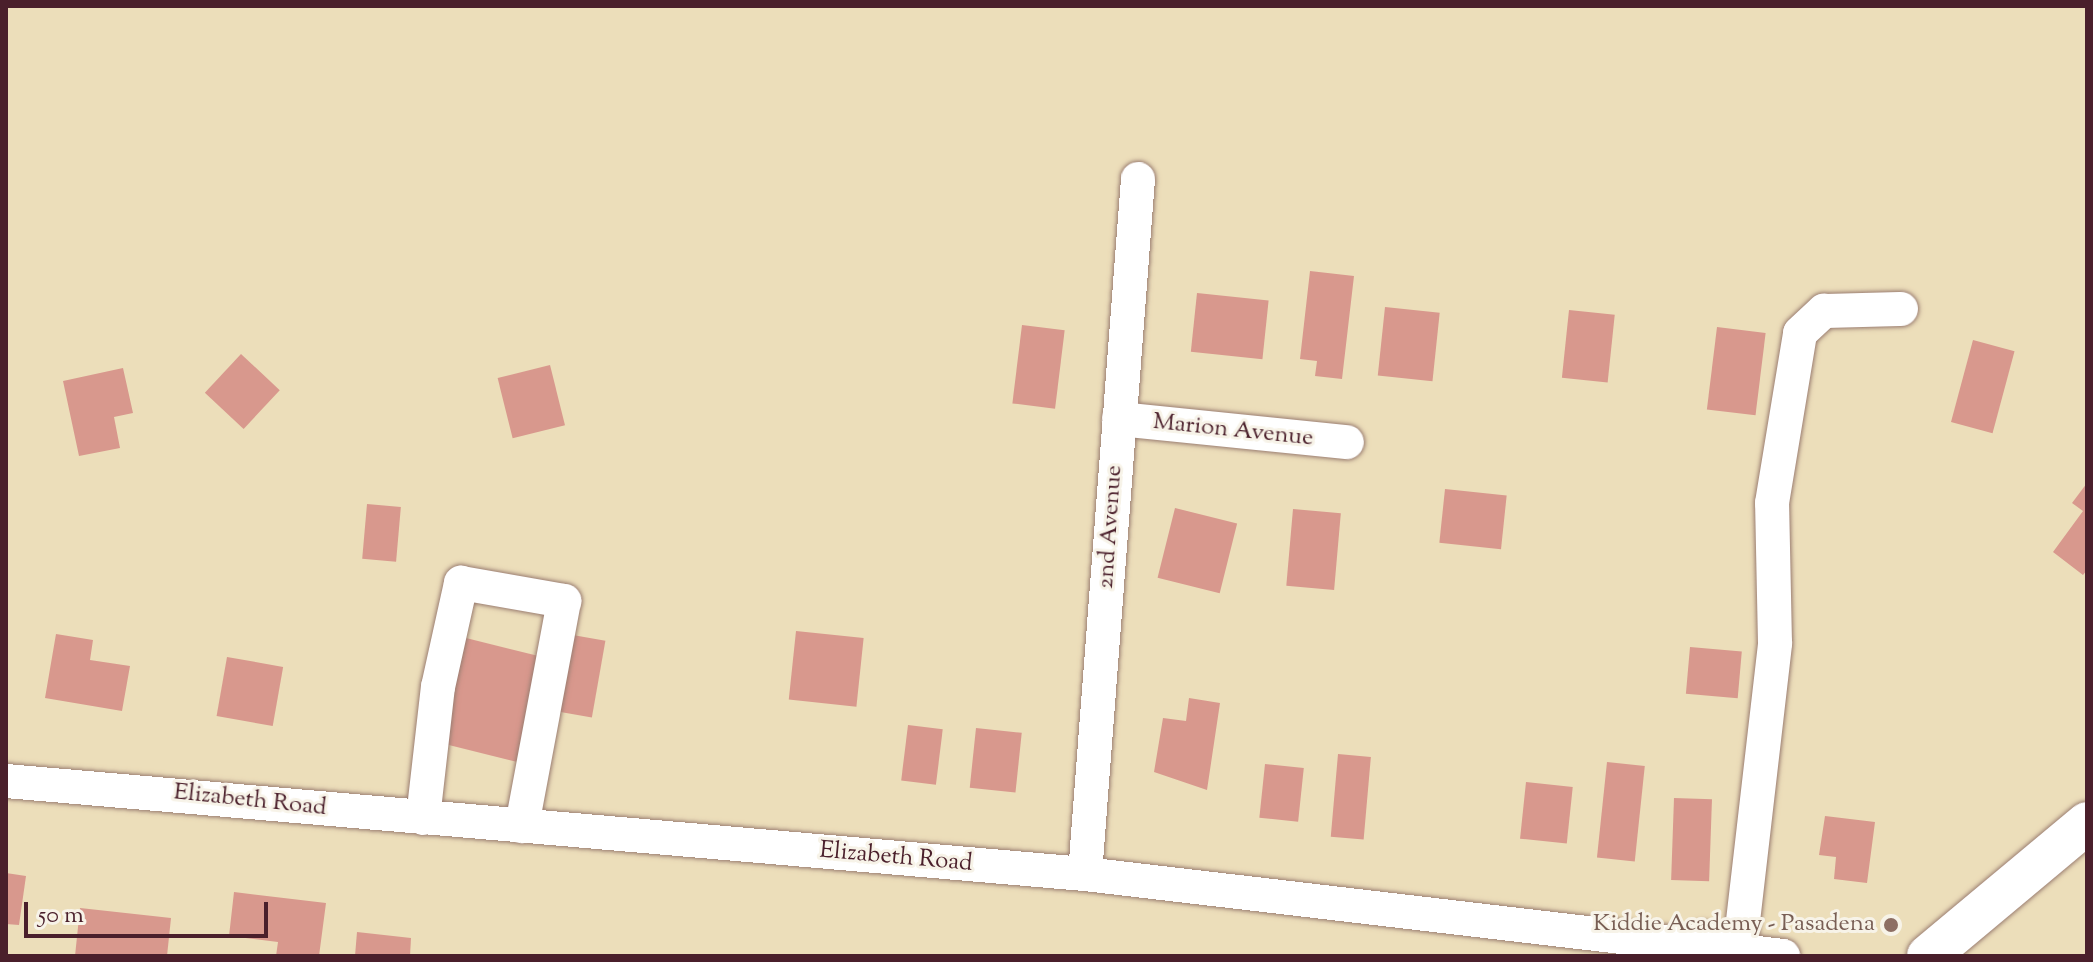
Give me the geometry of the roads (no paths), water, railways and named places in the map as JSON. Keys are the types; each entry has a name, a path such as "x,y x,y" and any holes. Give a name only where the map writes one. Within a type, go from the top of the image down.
{"main road":[{"path":"1928,956 2087,823"}],"street":[{"name":"2nd Avenue","path":"1085,874 1138,179"},
{"path":"1721,949 1775,643 1772,503 1800,333 1824,311 1901,309"},
{"name":"Marion Avenue","path":"1119,419 1347,442"},
{"path":"423,818 438,687 461,583 564,601 522,826"},
{"name":"Elizabeth Road","path":"6,781 1085,874 1627,945 1721,949 1783,956"}],"place":[{"name":"Kiddie Academy - Pasadena","path":"1891,925"}]}
